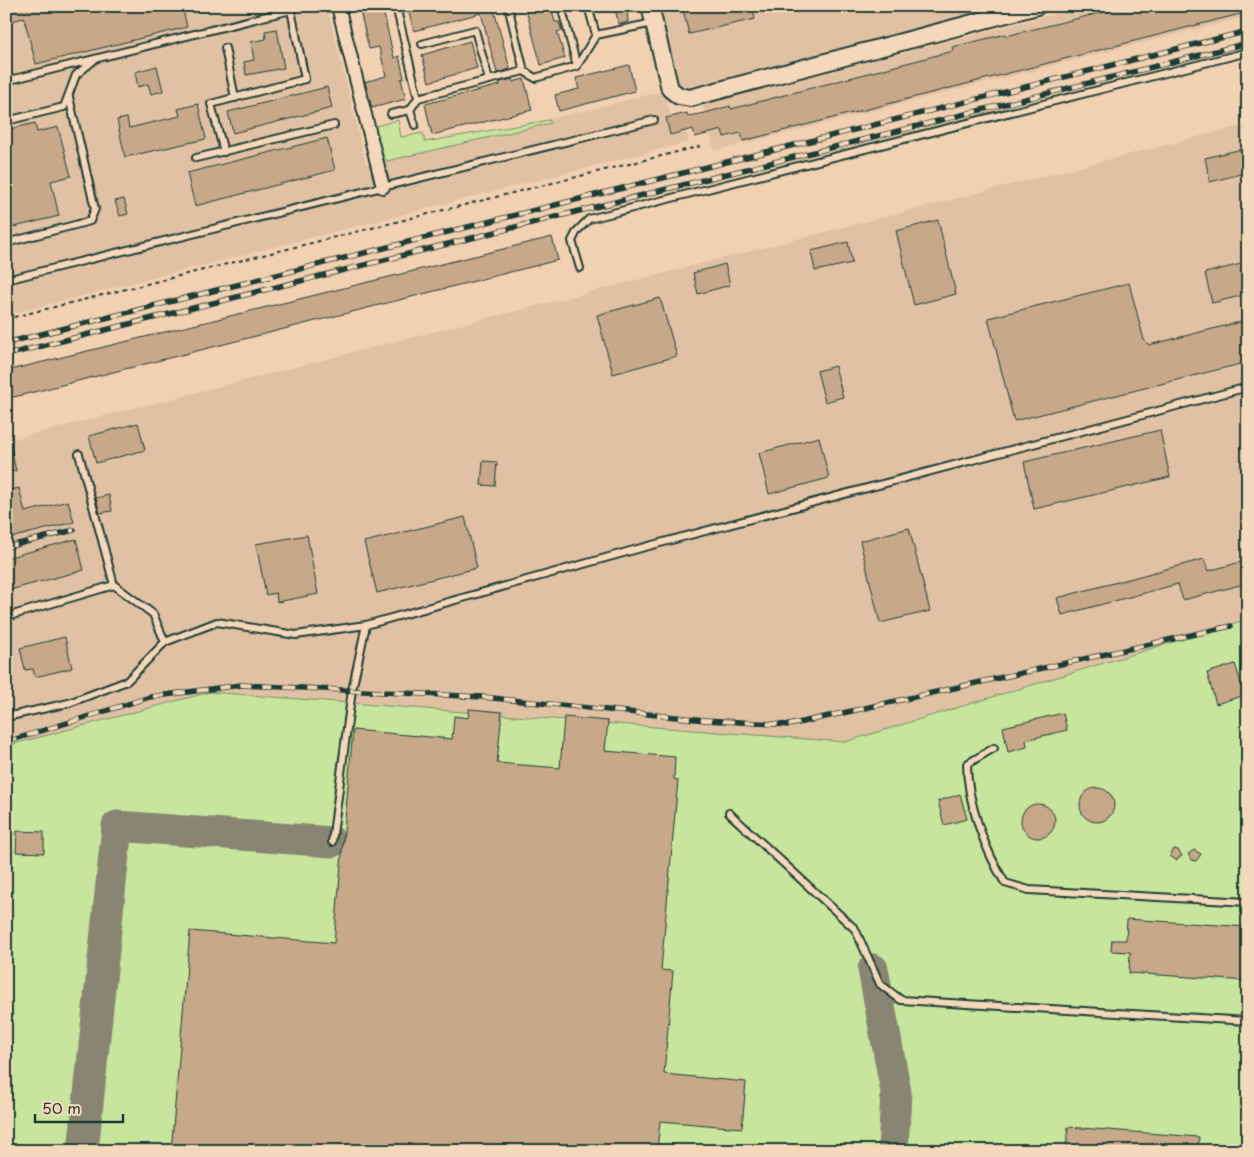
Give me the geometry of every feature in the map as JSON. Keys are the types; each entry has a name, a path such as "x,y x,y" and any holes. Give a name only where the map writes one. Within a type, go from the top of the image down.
{"street":[{"path":"338,6 383,187"},
{"path":"650,6 670,89 679,96 690,98 1037,6"}],"lane":[{"path":"396,6 418,98"},
{"path":"508,6 524,71 535,78 577,66 596,35 654,23"},
{"path":"561,6 577,66"},
{"path":"588,6 596,35"},
{"path":"6,81 292,8 305,79 212,104 224,152"},
{"path":"422,44 475,30 489,80"},
{"path":"225,48 235,98"},
{"path":"580,268 572,241 576,231 589,219 1248,52"},
{"path":"6,121 64,107 76,74 95,59"},
{"path":"390,114 410,110 418,98 524,71"},
{"path":"6,243 90,221 95,209 69,97"},
{"path":"410,110 415,125"},
{"path":"6,280 654,120"},
{"path":"196,158 334,125"},
{"path":"6,717 69,703 127,681 165,642 217,622 296,635 366,625 641,548 1248,387"},
{"path":"79,454 114,585 154,614 165,642"},
{"path":"6,617 114,585"},
{"path":"332,842 352,690 366,625"},
{"path":"994,748 966,764 967,780 989,857 1004,883 1029,890 1248,902"},
{"path":"729,813 854,929 880,984 901,1000 1248,1021"}],"path":[{"path":"6,318 701,146"}],"shaded area":[{"path":"6,6 327,6 366,164 664,91 670,115 666,119 670,135 686,132 689,142 6,315"},
{"path":"656,6 994,6 690,91 677,84"},
{"path":"1086,6 1248,6 1248,16 714,151 703,104"},
{"path":"1248,124 1248,1151 6,1151 6,441"}],"green space":[{"path":"398,120 401,137 423,133 425,142 549,120 551,123 387,161 378,150 372,127"},
{"path":"1248,619 1248,1151 6,1151 6,746 210,692 845,742"}],"building":[{"path":"6,6 182,6 187,27 36,64 24,18 6,22"},
{"path":"359,6 382,6 394,58 399,56 404,78 401,79 406,99 372,108 365,82 386,76 379,47 369,49"},
{"path":"407,6 496,6 494,10 510,69 497,73 481,13 414,31"},
{"path":"525,6 551,6 555,22 559,22 562,31 557,32 565,58 541,65"},
{"path":"614,6 627,6 628,22 619,24"},
{"path":"682,6 752,6 755,19 689,34"},
{"path":"1128,6 1248,6 1248,12 743,141 741,133 724,137 722,130 695,137 693,129 670,135 666,118 687,113 688,116 705,113 730,106 731,109 953,51 952,47 1006,34 1006,36"},
{"path":"277,29 284,68 246,75 244,62 254,60 251,42 266,39 265,31"},
{"path":"470,41 477,68 429,82 422,55"},
{"path":"629,65 635,91 559,111 555,95 579,89 576,78"},
{"path":"157,66 163,91 151,94 148,84 138,87 135,72"},
{"path":"513,79 513,82 524,79 532,110 432,135 425,104 500,85 500,82"},
{"path":"327,87 332,108 233,133 228,112"},
{"path":"198,104 206,139 125,157 117,120 127,118 129,128 180,116 178,109"},
{"path":"35,123 37,132 58,127 71,176 51,181 59,216 6,229 6,130"},
{"path":"327,138 335,170 195,206 187,173"},
{"path":"1246,148 1248,172 1210,182 1205,158"},
{"path":"124,199 128,214 120,216 115,201"},
{"path":"938,220 956,294 914,305 896,231"},
{"path":"552,237 558,260 6,399 6,371"},
{"path":"848,242 852,263 815,271 811,251"},
{"path":"1245,263 1248,274 1248,294 1212,303 1205,273"},
{"path":"725,264 730,285 698,294 693,273"},
{"path":"1129,283 1144,340 1149,345 1248,320 1248,362 1014,421 988,318"},
{"path":"660,298 677,356 613,374 597,315"},
{"path":"835,366 843,397 825,402 817,371"},
{"path":"138,423 145,450 96,463 89,436"},
{"path":"1160,430 1170,477 1034,509 1024,462"},
{"path":"819,437 829,478 769,494 759,453"},
{"path":"6,443 10,443 16,471 6,473"},
{"path":"483,461 497,462 495,486 481,485"},
{"path":"19,488 25,512 68,501 74,522 6,539 6,491"},
{"path":"109,495 112,511 100,513 96,498"},
{"path":"465,517 477,568 377,593 364,542"},
{"path":"909,528 930,611 880,623 860,541"},
{"path":"307,535 318,594 277,602 276,593 266,595 256,544"},
{"path":"76,539 84,570 6,591 6,558"},
{"path":"1204,559 1208,571 1248,560 1248,583 1183,600 1178,584 1062,615 1057,598"},
{"path":"65,637 72,668 35,677 33,669 25,670 20,648"},
{"path":"1235,664 1245,695 1216,704 1207,673"},
{"path":"469,709 502,712 497,763 560,768 564,717 608,721 605,751 675,757 674,779 678,780 661,970 673,971 664,1074 746,1082 742,1128 660,1121 657,1151 171,1151 190,931 334,943 353,730 452,739 454,716 468,718"},
{"path":"1063,713 1067,730 1026,740 1027,747 1008,752 1003,727"},
{"path":"1097,788 1109,793 1114,805 1109,817 1097,822 1085,817 1080,805 1085,793"},
{"path":"960,794 967,819 944,825 938,801"},
{"path":"1038,804 1050,809 1055,821 1050,833 1038,838 1026,833 1021,821 1026,809"},
{"path":"17,831 44,832 44,853 16,852"},
{"path":"1174,849 1178,850 1182,856 1176,860 1170,856"},
{"path":"1194,850 1201,854 1196,861 1192,860 1188,854"},
{"path":"1127,919 1248,927 1248,981 1129,973 1130,952 1111,951 1112,940 1126,940"},
{"path":"1068,1127 1199,1137 1198,1151 1066,1150"}],"taxiway":[{"path":"83,1151 117,826 332,842"},
{"path":"873,969 896,1092 893,1151"}],"railway":[{"path":"6,343 1248,31"},
{"path":"6,355 1248,43"},
{"path":"6,547 74,530"},
{"path":"6,742 150,697 241,685 483,697 705,720 789,725 1231,626"}]}
